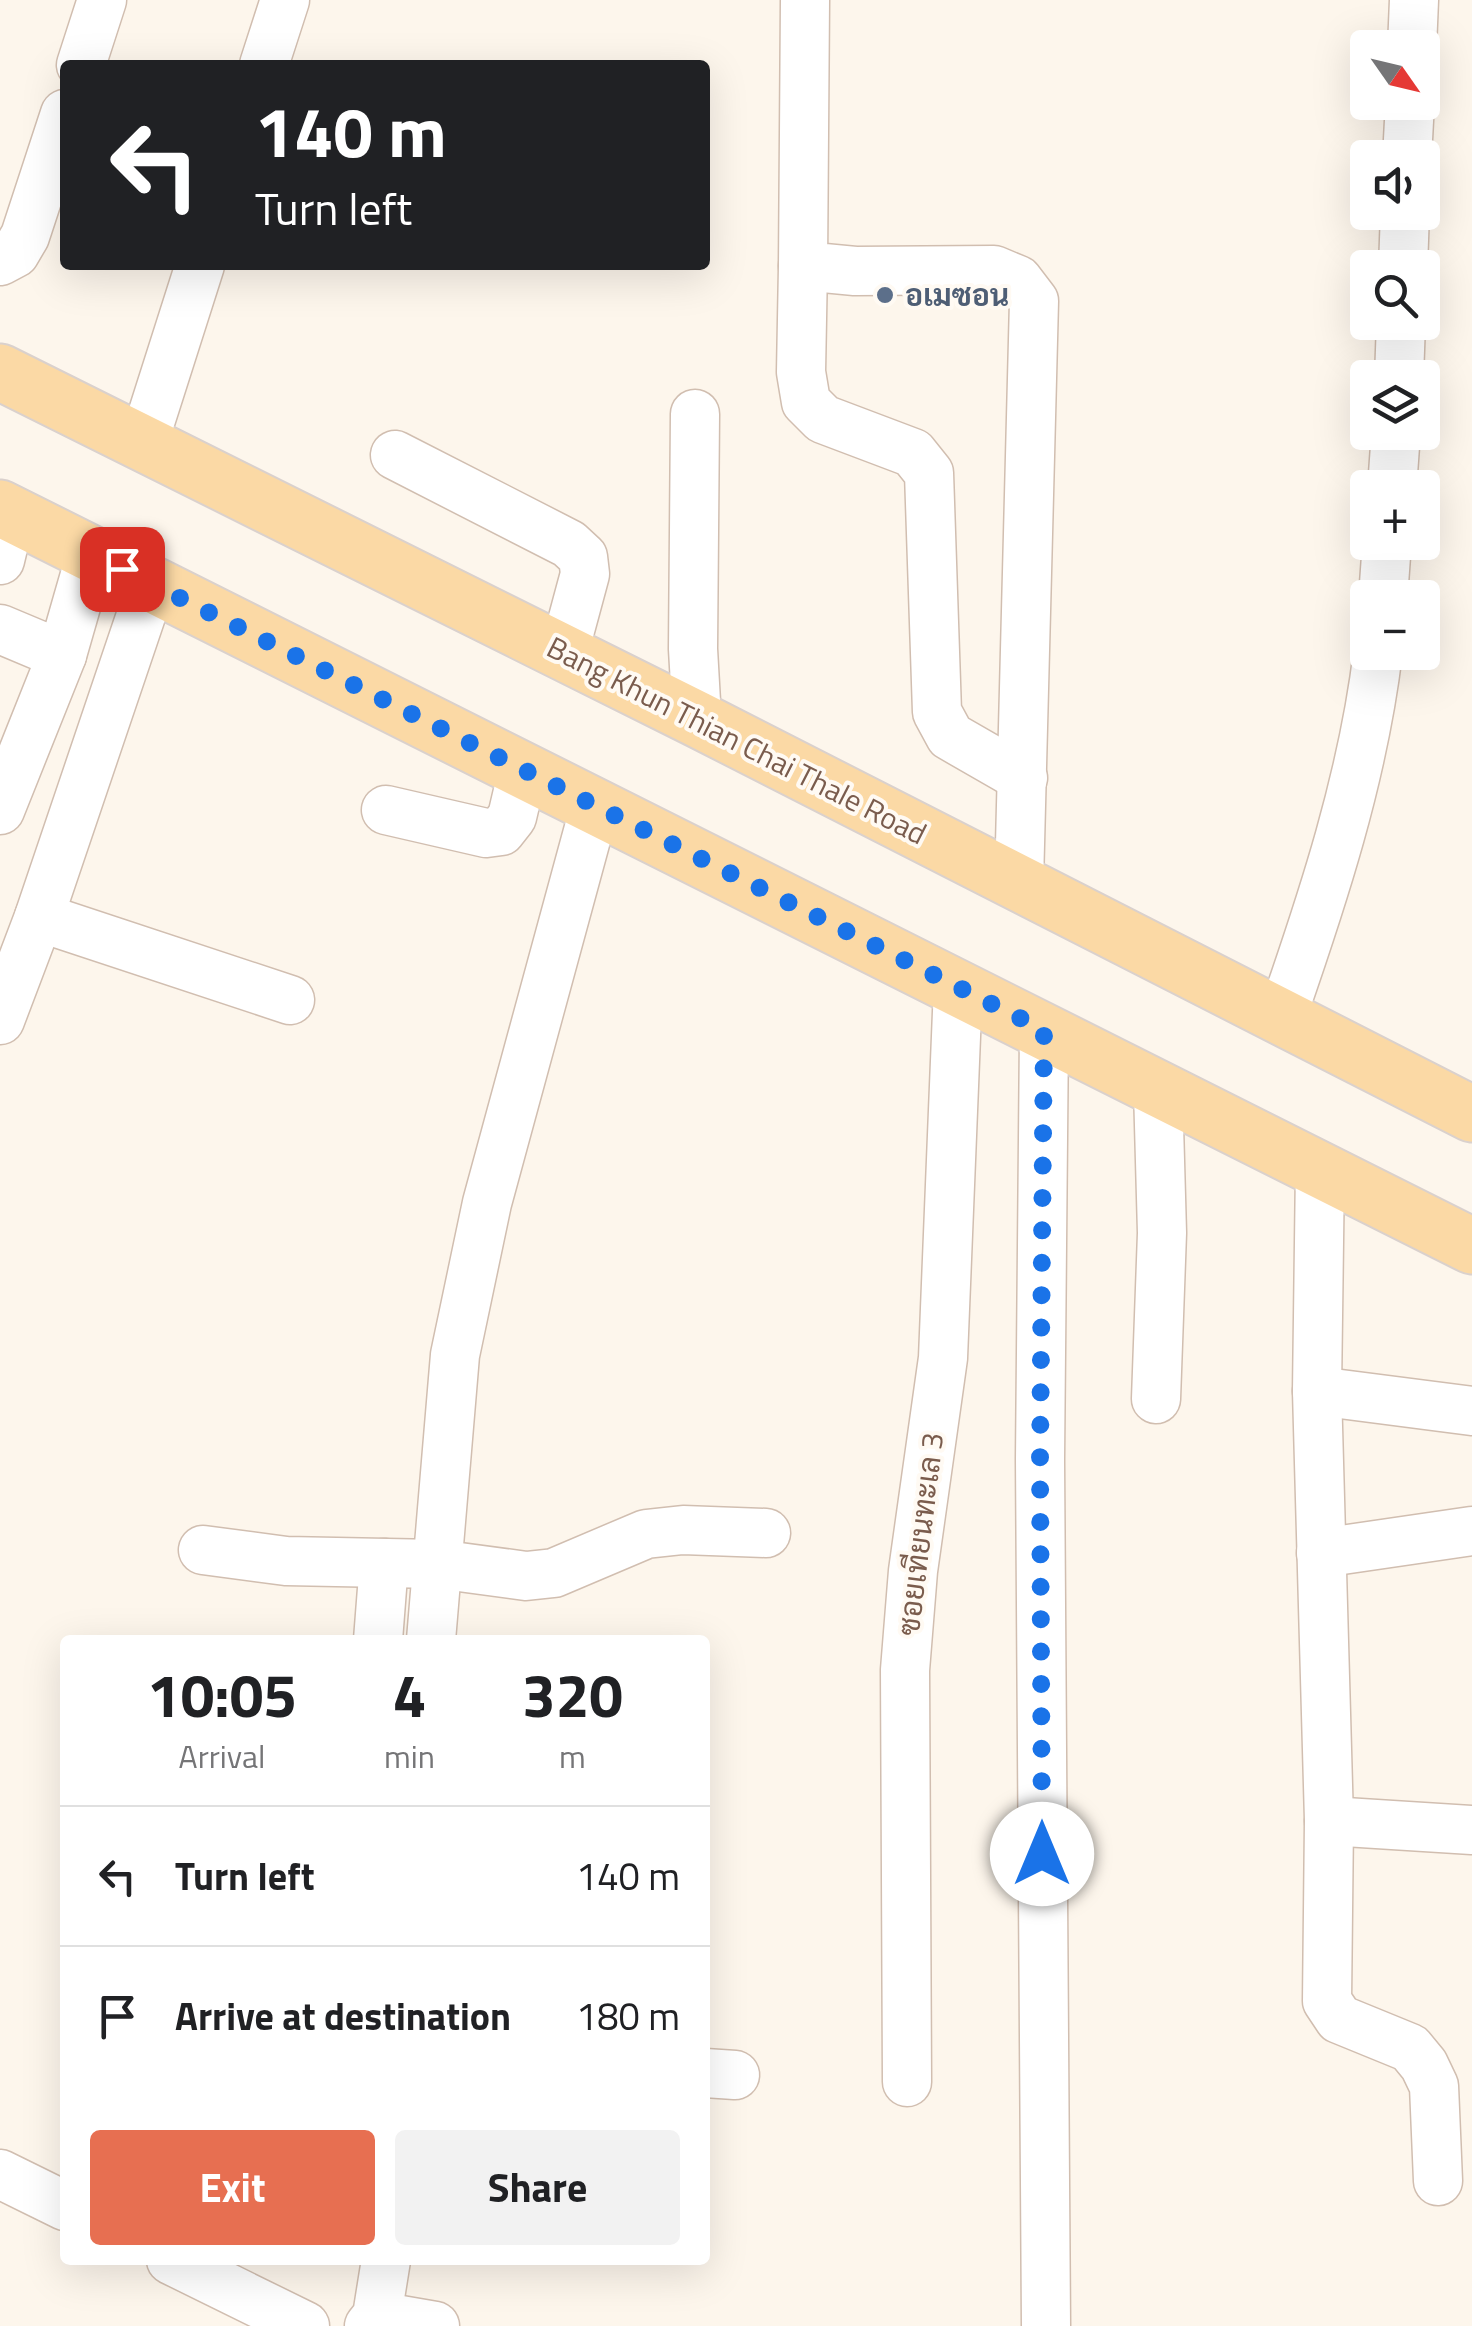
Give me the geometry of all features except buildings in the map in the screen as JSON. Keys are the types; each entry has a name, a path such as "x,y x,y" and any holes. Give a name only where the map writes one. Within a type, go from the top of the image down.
{"main road":[{"name":"Bang Khun Thian Chai Thale Road","path":"0,372 564,652 1472,1113"},
{"path":"4,527 91,554 1472,1246"}],"street":[{"path":"83,60 102,0"},
{"path":"266,60 285,0"},
{"path":"805,0 801,372 806,402 823,419 913,453 929,473 937,712 950,736 1023,778"},
{"path":"1413,30 1414,0"},
{"path":"0,260 15,253 24,236 60,129"},
{"path":"802,266 855,271 994,270 1018,280 1034,301 1019,883"},
{"path":"143,444 198,270"},
{"path":"695,414 693,650 697,719"},
{"path":"395,455 569,544 583,556 584,574 564,652"},
{"path":"0,810 62,654 91,554"},
{"path":"0,1020 39,918 152,584"},
{"path":"0,629 62,654"},
{"path":"1282,1016 1355,780 1376,670"},
{"path":"386,810 486,833 501,831 512,817 523,770"},
{"path":"431,1635 455,1355 487,1203 596,806"},
{"path":"39,918 290,1000"},
{"name":"ซอยเทียนทะเล 3","path":"907,2082 905,1670 913,1571 943,1358 958,986"},
{"path":"1044,1030 1040,1479 1046,2326"},
{"path":"1156,1399 1162,1233 1158,1089"},
{"path":"1320,1168 1317,1391 1329,1821 1327,2001 1339,2019 1410,2048 1424,2065 1434,2086 1438,2180"},
{"path":"1317,1391 1472,1411"},
{"path":"203,1550 286,1560 437,1564 526,1576 554,1573 646,1534 683,1530 766,1533"},
{"path":"1322,1553 1472,1531"},
{"path":"378,1635 384,1563"},
{"path":"1329,1821 1472,1830"},
{"path":"0,2174 60,2204"},
{"path":"181,2265 305,2326"},
{"path":"385,2265 373,2321 435,2326"}],"place":[{"name":"อเมซอน","path":"885,295"}],"route":[{"path":"122,569 1044,1030 1042,1854"}]}
